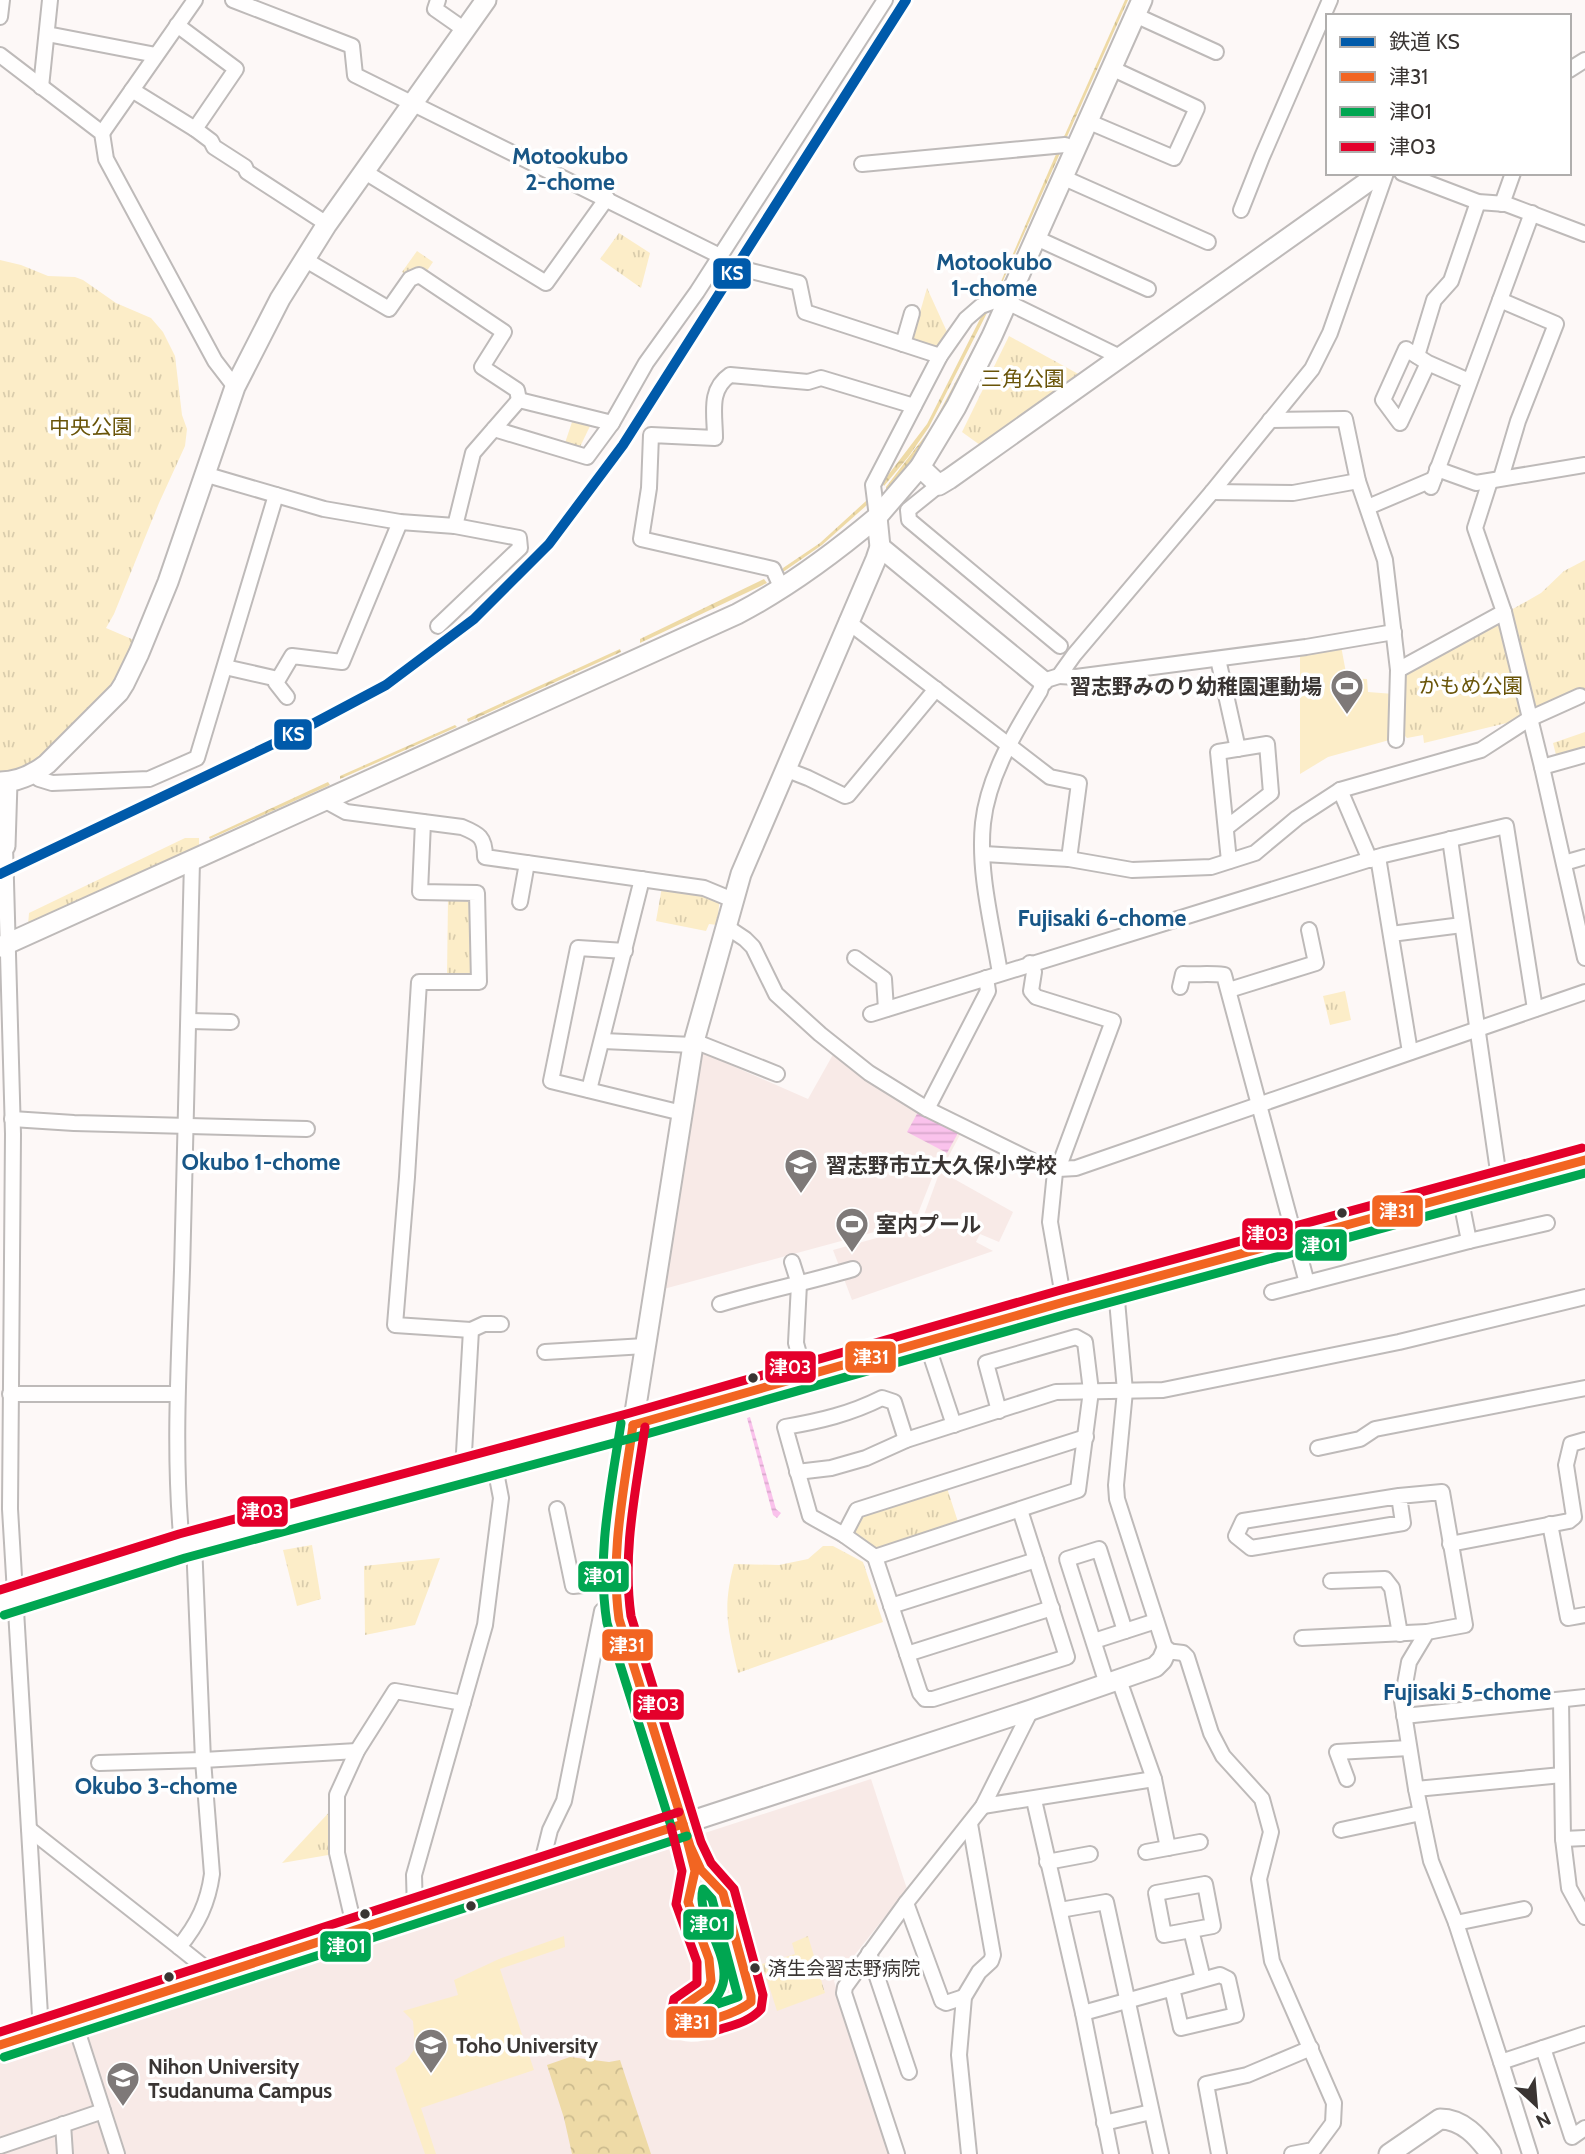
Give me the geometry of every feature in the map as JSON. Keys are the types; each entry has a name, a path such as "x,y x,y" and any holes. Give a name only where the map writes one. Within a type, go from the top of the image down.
{"main road":[{"path":"8,1601 188,1545 633,1425 1064,1302 1585,1160"}],"street":[{"path":"0,17 2,0"},
{"path":"41,86 50,0"},
{"path":"195,0 102,132 106,159 215,361 235,387"},
{"path":"233,0 352,47 355,75 720,256"},
{"path":"438,0 435,9 465,30"},
{"path":"41,2032 29,1829 8,1601 10,1509 4,782 34,773 61,752 124,684 168,582 235,387 304,259 486,0"},
{"path":"494,429 587,457 612,423 646,363 697,292 885,0"},
{"path":"1241,209 1330,0"},
{"path":"4,945 737,614 782,589 830,556 877,517 920,467 956,407 1007,302 1138,8 1216,52"},
{"path":"177,25 236,69 195,129"},
{"path":"47,34 156,55"},
{"path":"0,55 102,132"},
{"path":"1087,121 1174,158 1197,108 1111,68"},
{"path":"132,90 195,129 211,141 214,147 245,167 247,172 327,224"},
{"path":"862,164 1065,145 1074,149"},
{"path":"365,172 546,283 607,198"},
{"path":"1060,646 909,520 908,510 939,485 1377,175"},
{"path":"927,1109 988,991 993,975 983,821 1008,744 1040,691 1082,646 1312,369 1330,332 1385,175"},
{"path":"1407,175 1478,202 1502,204 1585,234"},
{"path":"1502,204 1512,175"},
{"path":"1062,177 1208,242"},
{"path":"1469,380 1422,359 1434,300 1451,281 1478,202"},
{"path":"1434,478 1531,213"},
{"path":"1036,238 1148,289"},
{"path":"304,259 388,309 410,279 419,275 504,332 482,367 517,390 519,400"},
{"path":"747,270 799,283 805,312 940,356"},
{"path":"1500,300 1556,324 1475,528 1504,612 1564,863 1578,900 1585,958"},
{"path":"683,1824 623,1632 615,1590 633,1425 682,1113 694,1043 733,900 746,862 880,547 873,485 940,356 966,319 981,306 995,301 1007,302 1120,357"},
{"path":"903,344 912,313"},
{"path":"782,589 773,569 641,539 649,488 651,435 715,438 714,396 722,380 730,375 808,382 821,378 914,406"},
{"path":"519,400 612,423"},
{"path":"455,526 473,453 519,400"},
{"path":"1270,420 1345,419 1358,481 1385,560 1398,670 1396,740"},
{"path":"1368,507 1434,478 1476,483 1585,466"},
{"path":"920,467 939,485"},
{"path":"204,474 324,509 400,522 455,526 519,538 520,548 438,626"},
{"path":"1212,492 1293,493 1358,481"},
{"path":"34,773 39,779 52,783 149,779 197,758 276,495"},
{"path":"287,697 276,683 292,656 342,662 400,522"},
{"path":"880,547 1051,679 1306,648 1394,632"},
{"path":"1398,670 1447,640 1504,612"},
{"path":"847,621 1050,777 1079,783 1069,859"},
{"path":"1218,659 1238,749"},
{"path":"225,667 278,679"},
{"path":"785,769 848,795 936,689"},
{"path":"984,854 1069,859 1132,870 1211,867 1255,853 1297,818 1340,790 1481,750 1529,719 1580,696"},
{"path":"1226,828 1270,793 1268,744 1218,752 1229,861"},
{"path":"1542,767 1585,755"},
{"path":"1340,790 1374,858 1391,934 1410,1052"},
{"path":"326,801 346,812 461,827 479,834 485,845 485,857 704,888 733,900"},
{"path":"423,822 420,892 477,893 479,982 419,982 395,1325 471,1330 484,1324 501,1324"},
{"path":"871,1014 1374,858 1506,826 1535,1009"},
{"path":"1450,839 1500,1185"},
{"path":"1564,863 1585,857"},
{"path":"179,1947 196,1926 209,1893 212,1874 188,1545 178,1485 177,1394 190,1021 192,861"},
{"path":"520,902 527,863"},
{"path":"589,1090 642,879"},
{"path":"1391,934 1462,925"},
{"path":"727,927 753,947 776,994 869,1073 927,1109 1057,1170 1076,1168 1585,992"},
{"path":"1229,990 1316,963 1309,930"},
{"path":"625,951 578,948 551,1081 682,1113"},
{"path":"855,958 884,979 886,1009"},
{"path":"1030,963 1034,972 1031,991 1036,997 1113,1021 1057,1170 1050,1222 1064,1302"},
{"path":"1180,987 1183,974 1198,975 1204,972 1224,975 1307,1283"},
{"path":"190,1021 231,1022"},
{"path":"603,1041 694,1043 777,1074"},
{"path":"8,1129 186,1126 307,1129"},
{"path":"1460,1196 1469,1241"},
{"path":"1272,1292 1547,1223"},
{"path":"792,1262 799,1284 796,1343 805,1376"},
{"path":"720,1304 853,1269"},
{"path":"0,2045 683,1824 1155,1667 1162,1661 1166,1651 1117,1499 1125,1391 1116,1289"},
{"path":"797,1472 831,1468 866,1458 906,1440 1056,1392 1163,1390 1399,1342 1585,1297"},
{"path":"463,1470 471,1330"},
{"path":"875,1557 1078,1490 1091,1391 1085,1342 1076,1337 986,1363 999,1410"},
{"path":"926,1341 954,1425"},
{"path":"545,1352 645,1346"},
{"path":"7,1388 177,1394"},
{"path":"1318,1448 1360,1439 1375,1429 1585,1388"},
{"path":"906,1440 894,1402 882,1398 853,1412 822,1421 785,1427 810,1516 875,1557 920,1692 925,1699 933,1699 1067,1657 1020,1510"},
{"path":"844,1535 857,1510 1086,1437"},
{"path":"1450,1544 1569,1521 1574,1517 1566,1465 1571,1444 1585,1440"},
{"path":"415,1910 414,1875 485,1625 501,1498 494,1462"},
{"path":"1301,1638 1427,1632 1465,1625 1443,1492 1399,1496 1243,1521 1237,1536 1251,1548 1403,1523 1399,1496"},
{"path":"557,1509 573,1586 615,1590"},
{"path":"1550,1524 1569,1618 1585,1615"},
{"path":"1125,1631 1099,1549 1067,1559 1094,1641 1154,1779 1168,1848"},
{"path":"891,1606 1036,1560"},
{"path":"1331,1581 1385,1579 1392,1588 1400,1634"},
{"path":"540,1870 550,1830 564,1801 602,1611 615,1590"},
{"path":"907,1654 1052,1608"},
{"path":"1094,1641 1156,1621"},
{"path":"1427,1632 1409,1662 1402,1701 1416,1789 1431,1861 1456,1923 1530,2154"},
{"path":"1166,1651 1183,1653 1187,1657 1211,1733 1223,1756 1262,1799 1271,1832 1259,1879 1272,1961 1334,2103 1333,2123 1313,2150 1292,2154"},
{"path":"355,1930 337,1853 337,1795 357,1751 395,1691 463,1703"},
{"path":"1404,1716 1585,1697"},
{"path":"1561,1700 1563,1839 1569,1888 1585,1917"},
{"path":"897,2154 844,1993 845,1987 906,1903 983,1806 1031,1710"},
{"path":"1347,1779 1337,1752 1409,1748"},
{"path":"99,1763 357,1751"},
{"path":"1416,1789 1562,1775"},
{"path":"983,1806 1154,1779"},
{"path":"1034,1800 1083,2013 1111,2154"},
{"path":"1341,1830 1421,1813"},
{"path":"969,2154 959,2055 964,1997 993,1955 970,1824"},
{"path":"29,1829 204,1967 208,1979"},
{"path":"1563,1839 1585,1838"},
{"path":"1146,1852 1200,1842"},
{"path":"1047,1861 1090,1854"},
{"path":"1205,1884 1213,1926 1191,1930 1164,1936 1156,1893 1205,1884"},
{"path":"1569,1888 1585,1886"},
{"path":"1060,1910 1106,1902 1161,2154"},
{"path":"906,1903 942,2001 946,2003 964,1997"},
{"path":"1456,1923 1524,1909"},
{"path":"1191,1930 1203,1979"},
{"path":"869,1953 909,2072"},
{"path":"1083,2013 1203,1979 1220,1975 1228,1979 1236,2015 1181,2028 1172,1988"},
{"path":"78,2032 117,2154"},
{"path":"1501,2062 1585,2034"},
{"path":"1219,2154 1206,2084 1247,2075 1311,2048"},
{"path":"1543,2048 1572,2137 1585,2128"},
{"path":"0,2146 103,2111"},
{"path":"1104,2123 1151,2112"},
{"path":"1390,2154 1440,2119 1448,2119 1458,2121 1480,2139 1492,2154"},
{"path":"63,2124 65,2154"}],"shaded area":[{"name":"習志野市立大久保小学校","path":"835,1051 962,1131 944,1165 936,1168 915,1221 660,1290 701,1052 808,1099"},
{"path":"918,1112 958,1133 947,1153 907,1132"},
{"path":"940,1171 1013,1212 999,1242 980,1234 976,1242 993,1251 852,1300 833,1250 920,1226"},
{"path":"750,1417 776,1509 781,1513 777,1518 773,1515 747,1418"},
{"path":"871,1779 907,1889 834,1981 889,2154 0,2154 0,2062"}],"green space":[{"path":"1125,0 1128,0 1066,139 1063,139"},
{"path":"1061,151 998,292 996,293 1057,152"},
{"path":"619,233 650,253 641,288 600,259"},
{"path":"417,251 433,262 424,275 409,276 402,272"},
{"name":"中央公園","path":"0,260 48,276 83,280 116,303 151,318 163,332 175,356 182,415 187,429 185,446 106,628 134,640 110,688 54,745 28,767 0,773"},
{"path":"927,288 948,334 938,348 912,340"},
{"path":"994,309 950,403 913,460 886,491 886,487 931,428"},
{"path":"988,311 929,427 884,486 882,483 927,424 983,313"},
{"name":"三角公園","path":"1009,336 1082,376 980,445 962,432"},
{"path":"574,416 592,422 578,451 564,446"},
{"path":"866,501 867,505 822,545 783,572 783,568 820,543"},
{"path":"1585,560 1585,700 1531,711 1509,615 1511,610 1541,593 1564,571"},
{"path":"764,579 767,583 640,643 640,639"},
{"name":"かもめ公園","path":"1502,621 1525,714 1519,720 1424,743 1423,735 1407,738 1399,730 1401,673"},
{"name":"習志野みのり幼稚園運動場","path":"1341,646 1347,678 1367,679 1368,692 1394,694 1393,739 1328,757 1300,774 1300,653"},
{"path":"620,649 621,652 468,722 467,719"},
{"path":"455,725 457,727 340,779 340,776"},
{"path":"1585,732 1585,748 1556,755 1553,743"},
{"path":"328,782 330,785 210,839 209,837"},
{"path":"185,838 199,838 199,850 28,925 29,913"},
{"path":"662,887 720,897 717,925 709,924 706,931 656,921"},
{"path":"448,898 472,899 473,977 447,977"},
{"path":"1345,991 1351,1020 1330,1025 1323,996"},
{"path":"946,1485 959,1525 875,1557 847,1534 858,1514"},
{"path":"312,1545 321,1599 297,1606 283,1550"},
{"path":"823,1546 833,1546 863,1562 883,1622 738,1673 731,1644 727,1607 734,1564 779,1565 808,1559"},
{"path":"440,1558 415,1625 365,1635 364,1566"},
{"path":"334,1807 334,1854 282,1863"},
{"path":"564,1936 565,1947 500,1969 534,2070 421,2108 436,2154 425,2154 395,2068 407,2060 415,2048 413,2021 403,2011 458,1995 454,1980 499,1959"},
{"path":"808,1936 825,1993 777,2011 762,1964 795,1954 792,1943"},
{"path":"570,2057 609,2062 620,2060 651,2154 572,2154 547,2065"}],"rail line":[{"name":"KS","path":"0,874 290,736 386,685 474,619 549,544 623,445 906,0"}],"transit line":[{"name":"津03","path":"0,1590 179,1534 630,1413 1061,1290 1582,1148"},
{"name":"津31","path":"633,1425 1064,1302 1585,1160"},
{"name":"津01","path":"4,1615 185,1558 636,1437 1067,1314 1585,1173"},
{"name":"津01","path":"621,1423 604,1548 607,1623 671,1826"},
{"name":"津31","path":"633,1425 617,1546 619,1619 690,1846 701,1870 723,1893 751,1996 751,2002 737,2010 698,2022 684,2020 685,2005 708,1989 711,1981 709,1959 688,1902 695,1871 683,1824"},
{"name":"津03","path":"645,1427 629,1545 631,1616 701,1842 711,1863 734,1889 763,1995 761,2009 743,2022 700,2034 682,2034 676,2030 673,2023 674,1999 697,1983 697,1962 676,1904 682,1871 671,1827"},
{"name":"津03","path":"0,2032 679,1812"},
{"name":"津31","path":"0,2045 683,1824"},
{"name":"津01","path":"4,2057 687,1836"},
{"name":"津01","path":"703,1889 712,1899 738,1997 703,2009 718,1996 724,1981 719,1950 702,1903 703,1889"}],"place":[{"name":"習志野みのり幼稚園運動場","path":"1347,716"},
{"name":"習志野市立大久保小学校","path":"801,1195"},
{"name":"室内プール","path":"852,1254"},
{"name":"済生会習志野病院","path":"755,1968"},
{"name":"Toho University","path":"431,2075"},
{"name":"Nihon University Tsudanuma Campus","path":"123,2108"}],"district":[{"name":"Motookubo 2-chome","path":"570,169"},
{"name":"Motookubo 1-chome","path":"994,275"},
{"name":"Fujisaki 6-chome","path":"1102,918"},
{"name":"Okubo 1-chome","path":"261,1162"},
{"name":"Fujisaki 5-chome","path":"1467,1692"},
{"name":"Okubo 3-chome","path":"156,1786"}]}
